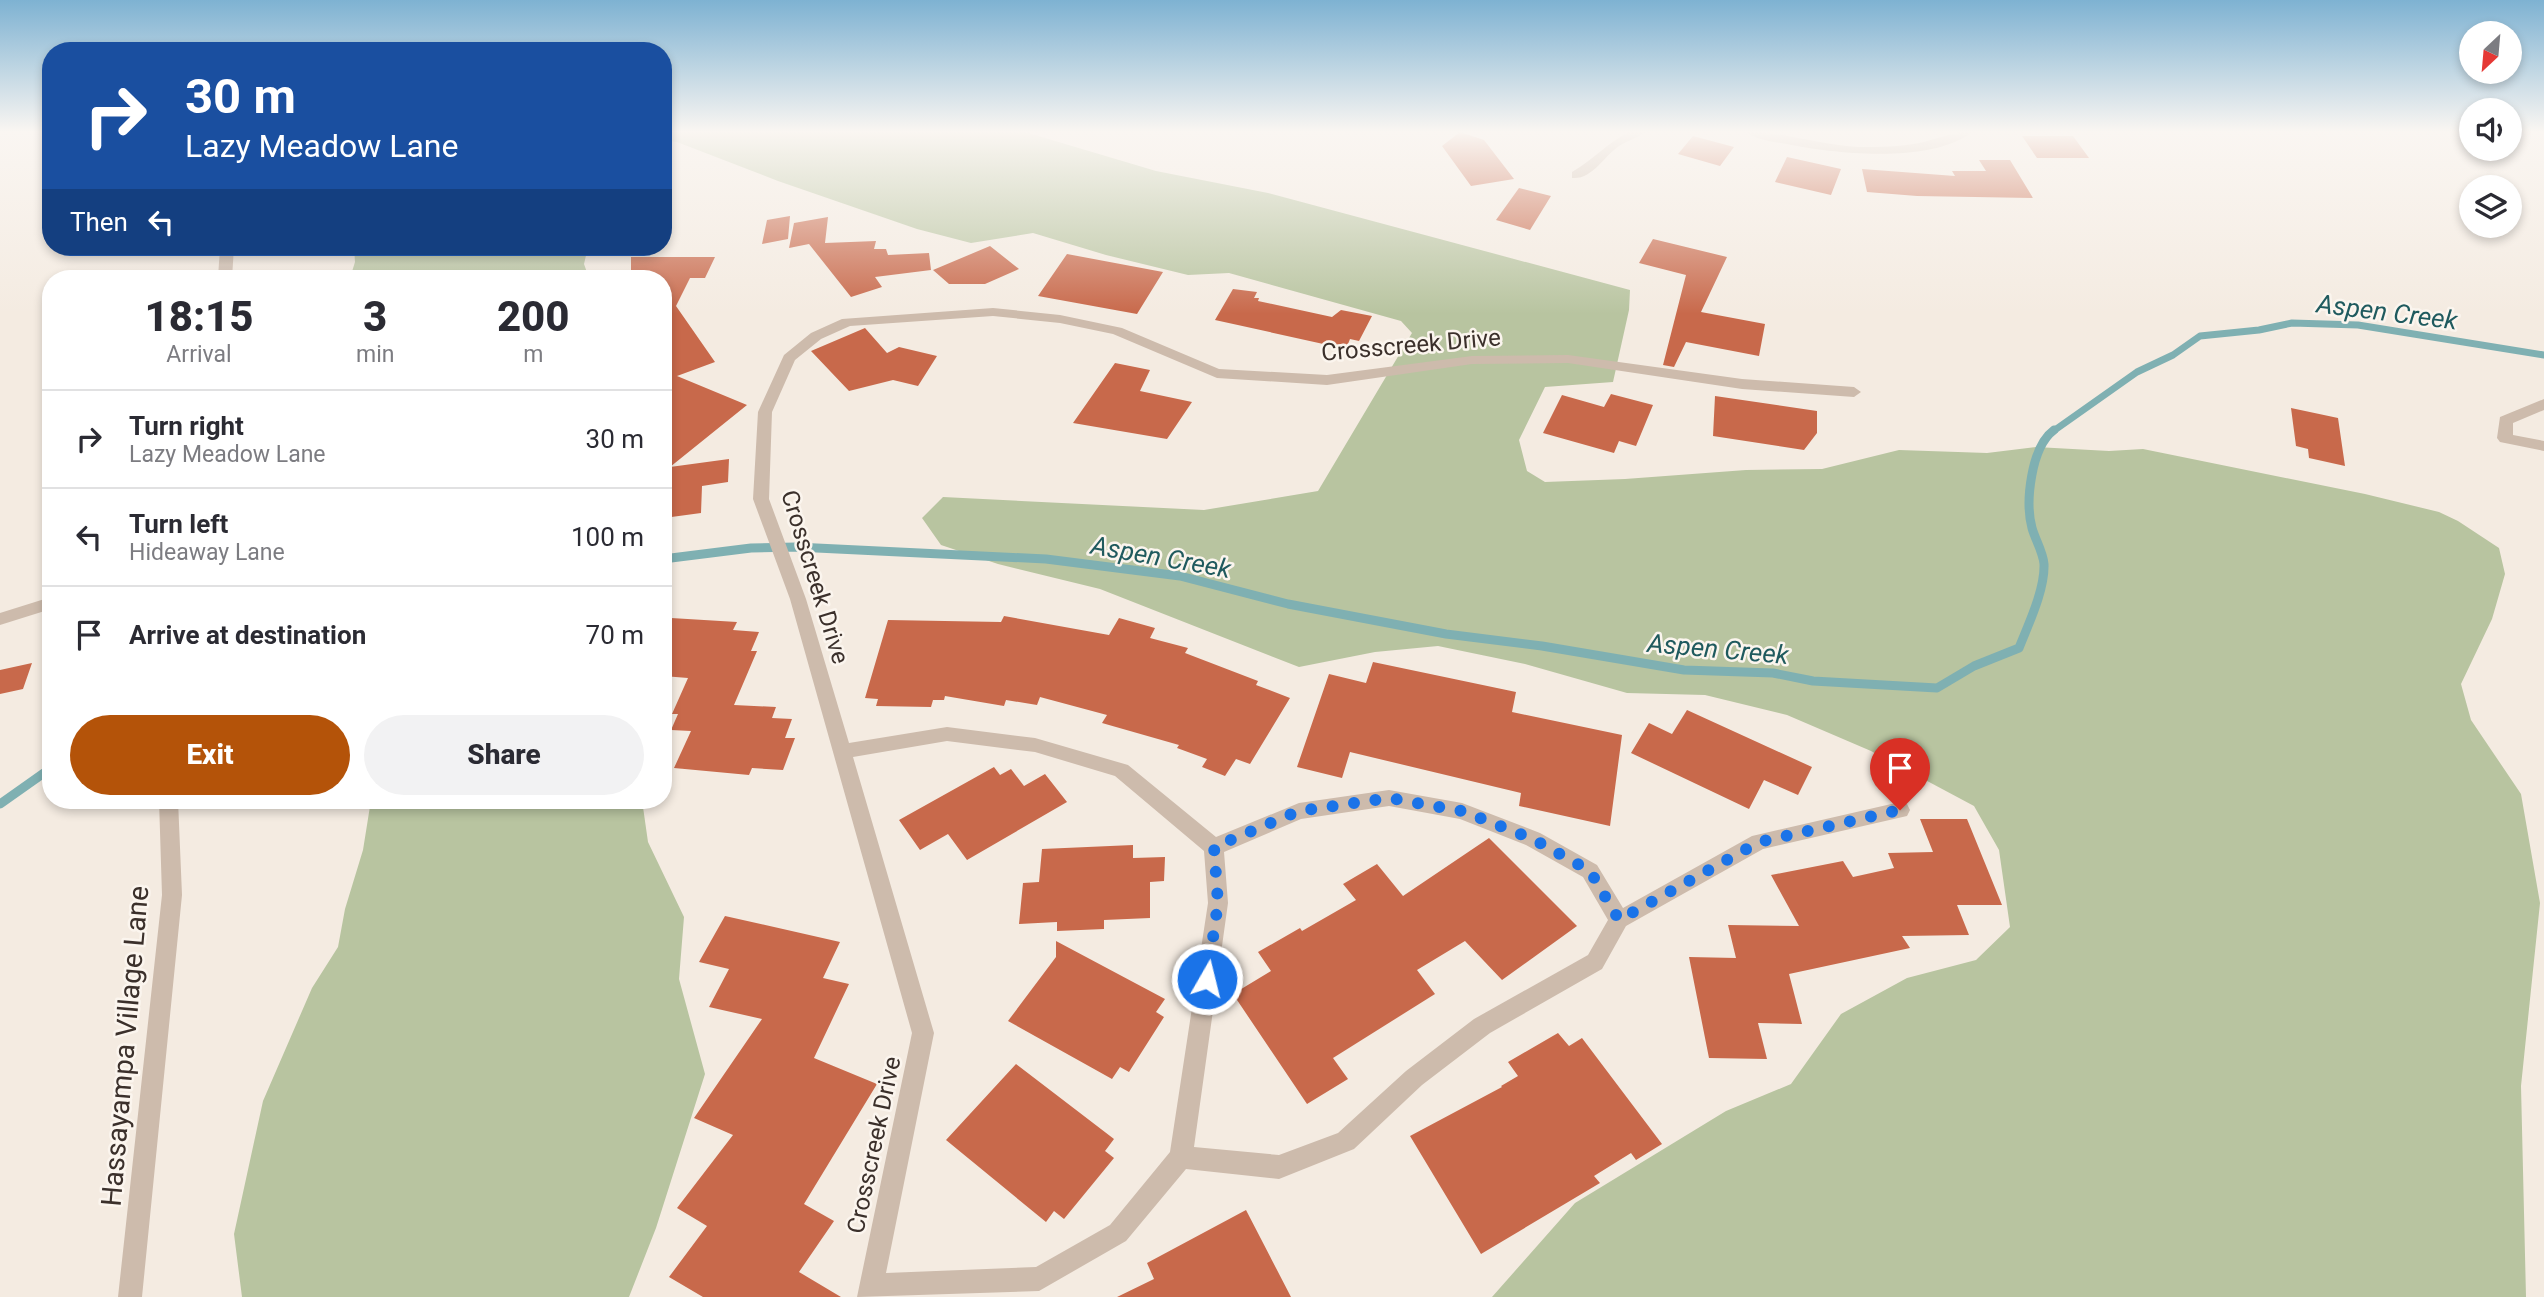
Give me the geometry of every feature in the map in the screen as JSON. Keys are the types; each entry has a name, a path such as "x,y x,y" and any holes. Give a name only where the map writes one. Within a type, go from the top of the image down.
{"street":[{"name":"Crosscreek Drive","path":"870,1292 923,1033 798,599 761,499 765,412 789,358 816,336 847,322 993,312 1059,319 1118,331 1217,373 1327,380 1472,360 1568,359 1742,384 1854,392"},
{"path":"2544,404 2505,420 2505,438 2544,446"},
{"path":"0,619 42,606"},
{"path":"840,752 947,734 1035,745 1121,770 1214,847 1218,903 1181,1157 1118,1233 1039,1279 870,1292"},
{"path":"1214,847 1299,811 1389,798 1462,811 1533,839 1590,871 1619,920"},
{"name":"Hassayampa Village Lane","path":"130,1297 172,895 168,809"},
{"path":"1181,1157 1279,1167 1346,1141 1414,1078 1482,1026 1595,962 1619,920 1759,842 1900,810"}],"green space":[{"path":"811,193 1266,193 1630,290 1629,310 1613,382 1545,387 1519,440 1527,471 1545,482 1746,470 1822,469 1899,450 1987,453 2036,447 2109,451 2143,449 2365,494 2439,512 2499,548 2505,574 2492,619 2461,684 2471,720 2521,794 2540,903 2521,1086 2526,1297 1492,1297 1575,1203 1726,1111 1791,1084 1841,1014 1907,978 1976,960 2010,927 1999,850 1974,806 1871,751 1787,715 1705,695 1627,693 1525,664 1438,646 1375,652 1299,667 1100,589 998,564 941,545 922,518 943,497 1204,510 1318,491 1412,333 1401,321 1229,273 1188,275 1106,255 1033,233 971,243 917,229"},
{"path":"355,256 586,256 586,270 352,270"},
{"path":"370,809 643,809 648,842 684,917 679,979 705,1074 656,1228 629,1297 242,1297 234,1234 263,1101 312,988 338,947 345,909 363,850"}],"building":[{"path":"1516,193 1551,196 1530,230 1496,220"},
{"path":"1874,193 2030,193 2033,198"},
{"path":"790,216 788,239 762,244 767,220"},
{"path":"828,217 825,243 876,241 874,249 886,249 888,255 929,253 931,270 875,277 882,287 851,297 809,244 789,248 794,223"},
{"path":"1653,239 1727,257 1701,312 1765,324 1759,356 1686,342 1674,367 1663,365 1686,275 1639,263"},
{"path":"990,246 1019,269 985,284 949,284 933,270"},
{"path":"1067,254 1163,272 1137,314 1038,296"},
{"path":"631,257 715,257 705,278 690,278 676,306 715,362 677,376 747,405 672,465 672,270 631,270"},
{"path":"1233,289 1257,292 1254,298 1259,298 1258,301 1332,317 1341,310 1372,316 1359,341 1350,339 1346,349 1215,320"},
{"path":"865,328 887,353 899,347 937,356 918,386 893,380 849,391 811,351"},
{"path":"1115,363 1150,370 1140,391 1192,402 1167,439 1073,423"},
{"path":"1611,394 1653,405 1636,446 1619,441 1614,453 1543,433 1562,395 1604,407"},
{"path":"1715,396 1817,411 1817,433 1804,450 1713,436"},
{"path":"2291,408 2338,418 2345,466 2309,458 2308,449 2296,446"},
{"path":"729,459 728,482 702,486 701,513 672,517 672,467"},
{"path":"1004,616 1109,635 1119,618 1155,628 1150,638 1188,648 1185,653 1258,681 1256,685 1290,698 1250,764 1236,759 1225,776 1202,767 1207,759 1177,748 1179,745 1102,723 1107,715 1040,697 1037,705 1006,700 1004,706 945,696 944,700 933,700 931,707 876,706 878,699 865,698 888,620 1001,622"},
{"path":"672,618 737,622 733,630 759,632 751,651 757,651 734,705 776,707 772,718 792,719 785,738 795,738 783,770 752,768 749,775 674,768 691,731 672,730 678,714 672,714 688,678 672,677"},
{"path":"1373,662 1516,692 1512,712 1622,735 1610,826 1519,806 1521,793 1350,752 1342,778 1297,767 1329,674 1366,683"},
{"path":"32,663 23,689 0,694 0,670"},
{"path":"1687,710 1812,767 1798,795 1764,780 1749,809 1631,753 1649,723 1672,734"},
{"path":"994,767 1000,775 1011,769 1024,786 1045,774 1067,802 967,860 948,834 920,850 899,820"},
{"path":"1920,819 1967,819 2002,905 1957,905 1969,935 1902,936 1910,948 1789,974 1802,1024 1758,1023 1767,1059 1709,1058 1689,957 1736,958 1728,925 1799,926 1771,875 1843,861 1853,877 1894,868 1888,853 1933,852"},
{"path":"1489,838 1577,926 1502,980 1465,941 1417,970 1435,994 1333,1058 1348,1079 1307,1104 1233,994 1271,971 1258,952 1356,900 1343,884 1377,864 1403,896"},
{"path":"1133,845 1133,858 1165,857 1164,881 1150,882 1150,918 1104,920 1104,929 1057,931 1057,922 1019,924 1023,883 1039,882 1042,849"},
{"path":"725,916 840,942 823,978 849,984 814,1058 877,1084 804,1204 834,1221 799,1272 841,1297 703,1297 669,1277 707,1226 677,1208 733,1135 694,1118 762,1019 709,1007 729,969 699,962"},
{"path":"1056,941 1165,999 1156,1012 1164,1017 1129,1072 1120,1067 1112,1079 1008,1021 1056,957"},
{"path":"1558,1033 1569,1046 1582,1038 1662,1144 1636,1160 1631,1153 1594,1176 1600,1183 1481,1254 1410,1136 1518,1076 1508,1062"},
{"path":"1016,1064 1114,1139 1105,1151 1114,1158 1064,1219 1054,1211 1046,1222 946,1140"},
{"path":"1246,1210 1291,1297 1117,1297 1154,1279 1147,1263"}],"waterway":[{"name":"Aspen Creek","path":"2052,432 2137,372 2173,355 2200,336 2259,330 2292,323 2358,325 2544,355"},
{"name":"Aspen Creek","path":"672,558 751,548 796,547 1046,559 1180,576 1288,604 1446,634 1542,646 1684,670 1773,673 1813,681 1937,688 1974,666 2019,648 2044,574 2043,559 2032,528 2029,504 2035,462 2046,438 2052,432"},
{"name":"Aspen Creek","path":"0,804 42,774"}],"route":[{"path":"1207,979 1218,903 1214,847 1299,811 1389,798 1462,811 1533,839 1590,871 1619,920 1759,842 1900,810"}]}
